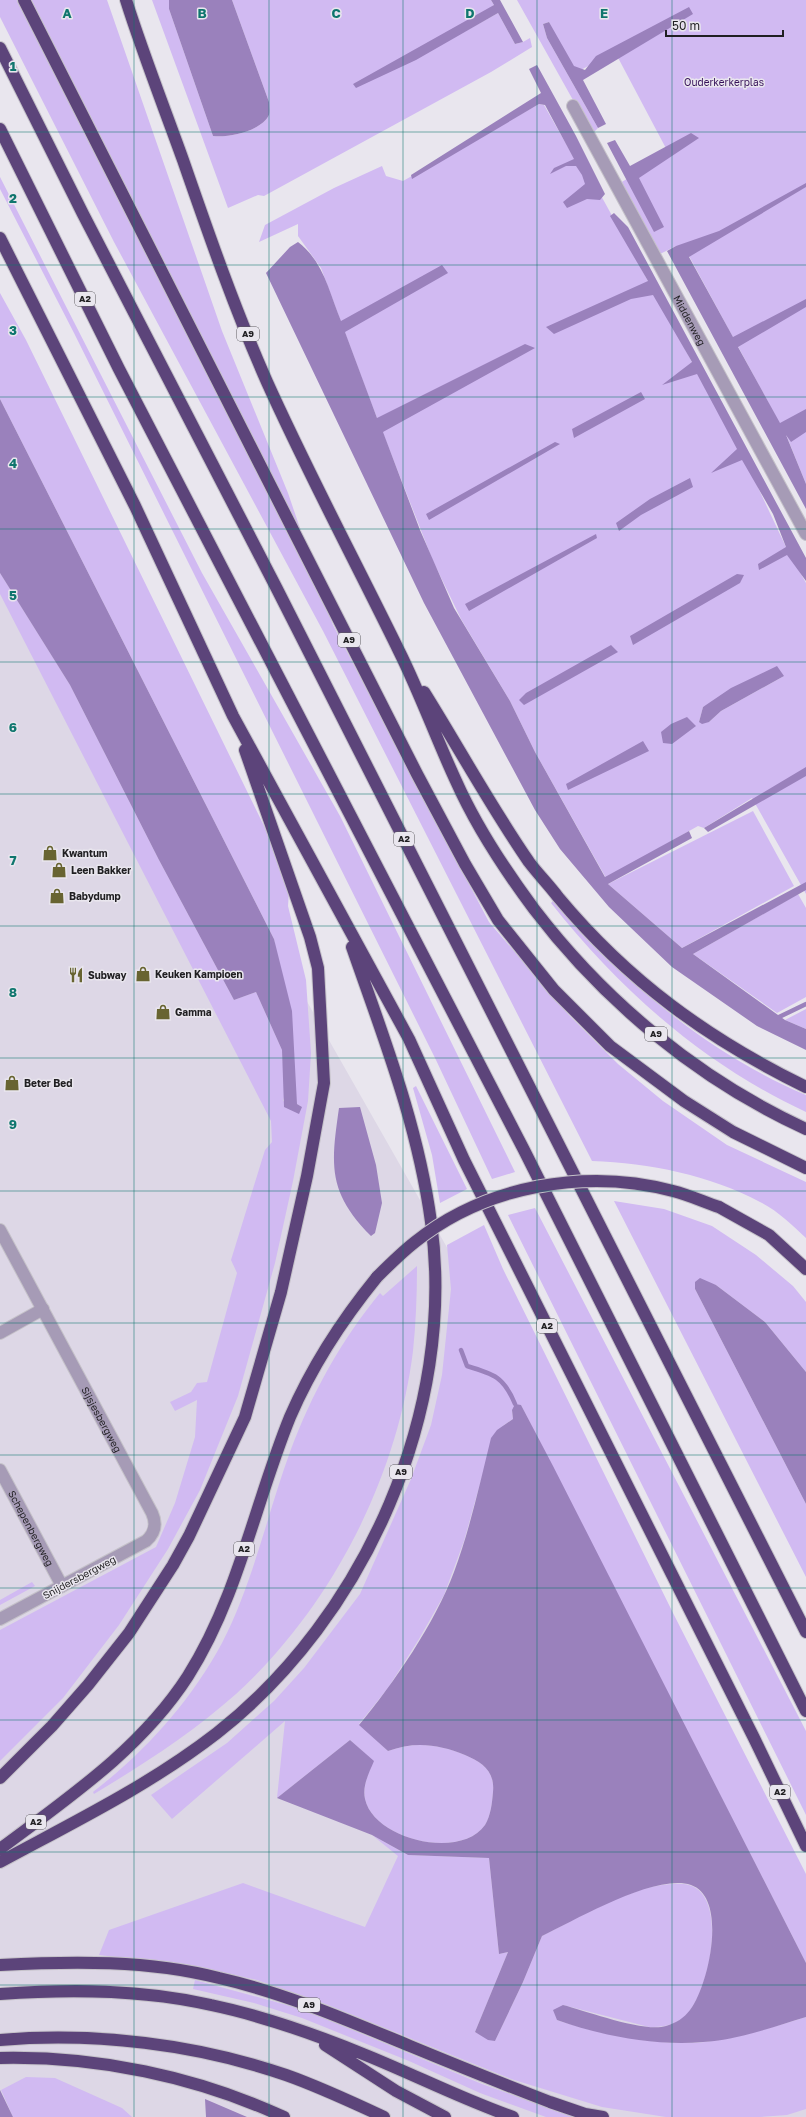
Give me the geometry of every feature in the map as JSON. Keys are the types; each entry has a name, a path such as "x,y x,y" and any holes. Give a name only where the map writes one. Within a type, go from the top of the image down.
{"highway":[{"name":"A9","path":"24,0 417,774 465,864 498,920 554,990 610,1046 684,1101 733,1132 806,1168"},
{"name":"A9","path":"126,0 212,244 267,381 334,523 401,655 458,785 491,844 533,907 567,950 624,1008 700,1068 749,1099 806,1129"},
{"name":"A2","path":"0,48 83,214 278,589 806,1632"},
{"name":"A2","path":"0,129 122,376 531,1164 806,1711"},
{"name":"A9","path":"0,238 135,506 233,716 322,878 340,914 410,1114 425,1181 434,1242 435,1286 430,1358 418,1420 395,1491 373,1540 340,1596 293,1660 260,1695 218,1732 159,1775 0,1862"},
{"path":"401,655 530,862 572,914 598,942 614,958 669,1005 718,1039 772,1070 806,1087"},
{"name":"A9","path":"0,1778 52,1726 88,1685 129,1633 173,1566 192,1530 245,1417 281,1292 307,1176 324,1083 318,968 294,888 233,716"},
{"name":"A2","path":"340,914 409,1039 464,1160 754,1738 806,1846"},
{"name":"A2","path":"0,1849 95,1777 130,1746 157,1718 188,1675 219,1617 276,1456 304,1386 343,1321 377,1277 416,1241 458,1215 491,1200 543,1186 579,1181 606,1181 638,1184 674,1191 719,1207 769,1235 806,1270"},
{"name":"A9","path":"0,1965 52,1962 108,1963 157,1967 218,1977 254,1987 323,2010 550,2102 585,2114 603,2117"},
{"path":"0,1994 71,1991 105,1992 163,1997 216,2006 264,2019 367,2056 513,2117"},
{"path":"305,2033 396,2091 445,2117"},
{"path":"6,2040 50,2037 141,2043 218,2056 286,2075 384,2117"},
{"path":"0,2058 21,2057 77,2060 124,2067 183,2080 226,2094 284,2117"}],"street":[{"name":"Middenweg","path":"572,106 806,534"},
{"name":"Sijsjesbergweg","path":"0,1230 152,1512 155,1520 154,1530"},
{"path":"0,1333 43,1309"},
{"name":"Schepenbergweg","path":"0,1470 62,1586"},
{"name":"Snijdersbergweg","path":"0,1619 146,1541 154,1530"}],"shaded area":[{"path":"169,0 232,0 269,102 269,115 265,121 244,132 227,136 213,136 169,9"},
{"path":"491,0 500,0 523,42 515,44 498,13 416,60 356,88 353,84 494,5"},
{"path":"689,7 693,14 583,80 606,124 598,128 547,38 543,24 549,22 574,66 585,70 596,56"},
{"path":"537,65 576,136 605,194 600,200 587,199 567,208 563,202 585,184 582,175 576,166 566,166 550,174 554,168 574,159 545,105 539,104 412,179 411,175 541,93 529,69"},
{"path":"691,133 699,138 639,178 664,227 654,232 607,143 615,140 630,166"},
{"path":"806,183 806,187 689,257 733,337 806,299 806,307 738,347 780,423 806,409 806,432 791,442 786,435 806,484 806,509 667,251 676,246 719,231"},
{"path":"614,213 628,227 806,558 806,581 787,555 759,570 758,564 786,547 773,514 742,460 711,473 737,449 697,374 662,385 692,362 653,295 631,299 554,334 546,327 648,281 610,216"},
{"path":"298,242 307,250 320,268 341,321 442,265 448,273 345,332 377,418 525,344 535,348 383,432 420,530 454,608 510,701 535,752 605,877 689,831 692,838 608,884 682,948 806,882 806,890 693,954 785,1020 806,1029 806,1050 757,1026 672,967 609,907 560,849 535,810 424,603 266,273 290,247"},
{"path":"641,392 645,399 574,438 572,429"},
{"path":"0,399 274,939 292,1011 297,1104 302,1107 299,1114 284,1107 282,1050 256,992 234,1000 159,860 70,685 0,573"},
{"path":"0,421 100,638 806,1878 806,2117 0,2117"},
{"path":"555,442 560,444 429,520 426,514"},
{"path":"690,478 693,487 641,515 619,531 616,523 650,499"},
{"path":"596,534 597,538 469,611 465,604"},
{"path":"737,574 744,575 740,583 633,645 630,636"},
{"path":"611,645 618,652 524,705 519,700 526,693"},
{"path":"777,666 784,676 721,711 709,722 702,724 699,722 703,707 731,688"},
{"path":"687,717 696,726 672,744 663,743 661,732 671,724"},
{"path":"643,741 649,751 568,790 566,784"},
{"path":"806,767 806,776 708,832 704,828"},
{"path":"360,1107 376,1165 382,1203 375,1233 371,1236 346,1205 339,1191 334,1162 334,1145 339,1108"},
{"path":"700,1278 716,1285 765,1322 806,1372 806,1504 695,1289 695,1282"},
{"path":"515,1404 521,1405 553,1466 806,1963 806,2017 729,2039 685,2043 648,2041 610,2035 557,2020 553,2010 563,2005 644,2027 666,2026 682,2018 688,2013 697,1999 703,1983 712,1944 712,1924 709,1907 703,1893 691,1885 676,1883 657,1886 616,1900 542,1936 523,1982 495,2041 488,2040 475,2032 508,1952 499,1954 489,1858 408,1855 372,1835 277,1798 350,1740 374,1761 365,1784 364,1794 372,1813 384,1825 401,1834 419,1840 439,1843 457,1841 473,1836 485,1825 491,1809 493,1785 490,1773 482,1764 455,1751 436,1746 407,1746 388,1751 359,1725 399,1672 436,1612 454,1572 465,1539 491,1438 497,1430 513,1419 512,1410"},
{"path":"0,2090 13,2117 0,2117"},
{"path":"205,2099 247,2117 206,2117"}],"green space":[{"path":"0,0 107,0 222,331 288,493 333,625 489,922 569,1015 618,1064 663,1101 727,1145 806,1182 806,1238 773,1209 720,1184 679,1172 636,1164 592,1161 323,631 114,242 0,17"},
{"path":"152,0 169,0 169,9 213,136 227,136 252,129 265,121 269,115 269,102 232,0 491,0 494,5 464,32 498,13 515,44 530,38 532,47 491,72 264,196 258,195 228,208"},
{"name":"Ouderkerkerplas","path":"517,0 806,0 806,484 787,437 689,256 676,246 658,255 620,183 669,154 615,52 573,74 549,22 543,24 547,38 598,128 592,134"},
{"path":"539,104 544,105 586,179 599,192 745,460 786,547 806,583 806,894 752,798 704,828 698,826 606,878 535,752 510,701 461,619 433,561 370,400 321,268 298,236 298,224 259,242 265,225 334,188 382,166 386,176 403,181","holes":["784,676 721,711 709,722 699,722 703,707"]},
{"path":"0,177 202,573 340,816 515,1172 492,1179 436,1060 74,333 0,189"},
{"path":"0,293 26,340 269,836 289,891 288,906 306,980 311,1053 308,1101 293,1181 275,1263 238,1396 200,1490 168,1549 119,1625 63,1698 0,1761 0,1630 156,1547 175,1503 195,1437 197,1400 175,1411 170,1402 191,1392 197,1383 207,1382 237,1273 231,1260 265,1150 272,1142 271,1121 0,594 0,573 70,685 159,860 234,1000 256,992 282,1050 285,1093 283,1101 302,1107 297,1104 274,939 0,399"},
{"path":"753,811 794,886 682,948 608,884"},
{"path":"798,894 806,908 806,997 777,1013 693,954"},
{"path":"553,901 608,959 669,1012 701,1036 735,1058 770,1078 806,1095 806,1112 768,1093 733,1071 699,1048 666,1022 635,995 606,966 551,903"},
{"path":"806,1009 806,1029 785,1020"},
{"path":"416,1086 467,1189 440,1203 432,1155 413,1088"},
{"path":"614,1201 664,1209 712,1226 756,1255 793,1286 806,1302 806,1372 765,1322 716,1285 695,1282 695,1289 806,1504 806,1577"},
{"path":"535,1208 806,1731 806,1815 508,1215"},
{"path":"484,1225 503,1269 674,1615 806,1874 806,1963 521,1405 512,1410 513,1419 504,1425 483,1473 464,1541 444,1595 419,1639 388,1688 359,1724 388,1751 417,1745 436,1746 455,1751 482,1764 490,1773 493,1785 491,1809 485,1825 473,1836 457,1841 439,1843 419,1840 401,1834 384,1825 372,1813 364,1794 365,1784 373,1761 350,1740 277,1798 285,1721 172,1819 151,1795 227,1743 274,1701 304,1668 360,1594 411,1479 431,1425 442,1375 451,1289 447,1245"},
{"path":"417,1266 415,1329 405,1399 392,1446 375,1493 354,1538 330,1581 301,1622 270,1660 236,1694 202,1722 167,1747 94,1794 93,1792 131,1760 149,1742 181,1705 209,1665 233,1620 251,1573 290,1452 308,1409 328,1369 352,1330 380,1293 383,1296"},
{"path":"32,1582 35,1586 0,1605 0,1600"},
{"path":"372,1835 408,1855 489,1858 499,1954 508,1952 475,2032 495,2041 523,1982 542,1936 592,1910 647,1888 683,1884 698,1890 707,1903 712,1922 712,1944 708,1967 701,1989 693,2006 683,2018 667,2026 649,2027 563,2005 557,2020 591,2030 630,2038 670,2043 688,2043 730,2038 806,2017 806,2109 787,2115 759,2117 666,2117 602,2107 511,2079 328,2005 257,1980 191,1966 99,1955 109,1930 243,1883 365,1927 398,1856"},
{"path":"195,1980 305,2010 482,2084 574,2117 546,2117 480,2093 409,2061 302,2018 254,2003 193,1989"},
{"path":"26,2077 55,2078 122,2108 132,2117 13,2117 1,2090"}],"waterway":[{"path":"779,1017 806,1004"},
{"path":"461,1350 467,1366 491,1374 497,1378 507,1388 515,1404"}],"place":[{"name":"Kwantum","path":"50,853"},
{"name":"Leen Bakker","path":"59,870"},
{"name":"Babydump","path":"57,896"},
{"name":"Keuken Kampioen","path":"143,974"},
{"name":"Subway","path":"76,975"},
{"name":"Gamma","path":"163,1012"},
{"name":"Beter Bed","path":"12,1083"}]}
